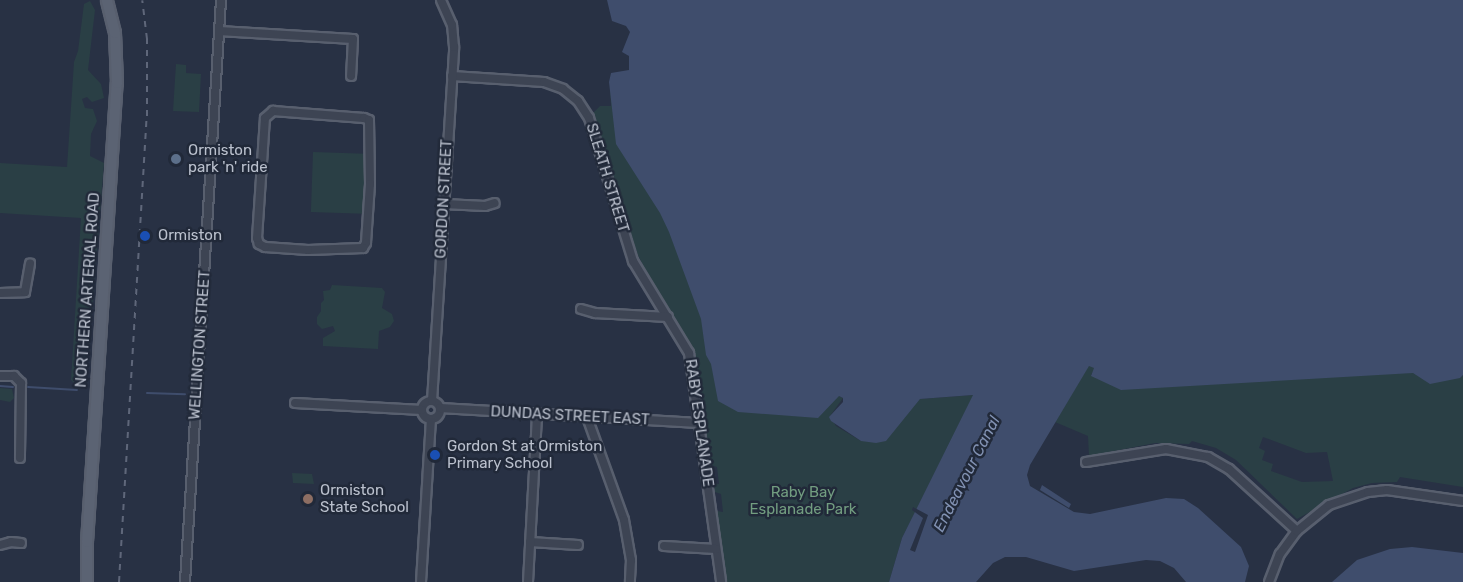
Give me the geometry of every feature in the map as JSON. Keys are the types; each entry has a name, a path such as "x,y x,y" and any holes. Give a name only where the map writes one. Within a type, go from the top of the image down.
{"main road":[{"name":"NORTHERN ARTERIAL ROAD","path":"87,582 87,542 117,83 115,33 107,0"}],"street":[{"name":"WELLINGTON STREET","path":"185,582 221,0"},
{"name":"GORDON STREET","path":"432,401 452,76 452,25 441,0"},
{"path":"219,31 353,39 351,76"},
{"name":"SLEATH STREET","path":"452,76 544,82 563,89 578,101 589,118 627,244"},
{"path":"273,111 319,114 369,120 370,179 366,243 363,248 358,251 308,250 265,247 260,244 257,238 268,113 273,111"},
{"path":"444,204 485,206 495,203"},
{"name":"RABY ESPLANADE","path":"627,244 642,280 668,317 689,353 721,582"},
{"path":"0,293 25,292 30,263"},
{"path":"581,309 595,313 668,317"},
{"path":"0,376 18,379 23,390 20,458"},
{"path":"432,401 440,408 438,416 431,420 425,418 422,410 424,405 432,401"},
{"path":"295,403 422,410"},
{"name":"DUNDAS STREET EAST","path":"440,408 699,423"},
{"path":"528,582 537,414"},
{"path":"586,417 627,530 631,560 630,582"},
{"path":"421,582 431,420"},
{"path":"1086,462 1166,449 1199,454 1229,469 1297,531"},
{"path":"1269,582 1280,554 1297,531 1329,505 1368,492 1387,490 1463,501"},
{"path":"0,545 11,542 21,543"},
{"path":"530,542 578,545"},
{"path":"664,546 716,549"}],"green space":[{"path":"90,1 95,10 88,70 101,84 104,98 92,102 87,97 82,99 85,108 93,109 97,121 91,134 90,156 104,163 87,373 76,385 71,380 81,218 0,213 0,163 67,167 74,62 78,51 84,4"},
{"path":"176,64 186,65 186,73 201,74 199,112 173,111"},
{"name":"Raby Bay Esplanade Park","path":"610,90 839,396 843,398 830,416 836,426 861,441 920,399 974,395 902,538 889,582 727,582 717,511 723,512 721,494 715,492 713,483 719,484 717,467 711,465 693,352 637,253 593,113 600,106 611,106"},
{"path":"313,152 365,154 363,214 311,212"},
{"path":"332,285 382,288 385,292 382,308 392,314 394,321 390,327 379,331 378,349 323,346 323,338 335,331 333,326 322,329 317,324 317,317 324,300 323,291 330,290"},
{"path":"1089,365 1095,368 1091,375 1413,373 1422,376 1460,378 1463,375 1463,487 1400,477 1397,482 1372,483 1353,488 1297,519 1236,460 1216,448 1192,441 1189,444 1155,443 1089,456 1088,436 1055,422","holes":["1263,437 1306,453 1327,452 1333,481 1302,482 1271,471 1273,464 1262,460 1265,451 1259,448"]},
{"path":"0,388 12,389 14,398 10,402 0,400"},
{"path":"292,473 312,474 314,484 293,483"}],"water":[{"name":"Endeavour Canal","path":"607,0 1463,0 1463,375 1460,378 1430,384 1413,373 1121,390 1091,376 1094,368 1089,366 1030,465 1027,475 1030,486 1074,512 1090,514 1166,498 1184,499 1198,508 1241,547 1249,566 1245,582 1186,582 1174,568 1160,561 1146,560 1074,571 1026,557 1005,557 993,563 976,582 889,582 902,538 973,395 920,399 886,441 876,443 861,441 831,421 829,417 843,402 843,398 839,396 818,418 738,412 718,401 711,364 706,355 701,319 669,232 660,213 616,144 609,82 611,73 629,70 629,56 622,52 630,32 626,26 612,21"},
{"path":"1042,485 1071,504 1069,508 1040,490"},
{"path":"1412,547 1463,553 1463,582 1332,582 1357,560 1390,549"}],"pier":[{"path":"913,507 928,515 915,552 910,550 923,518 912,510"}],"waterway":[{"path":"0,386 13,387"},
{"path":"28,387 77,390"},
{"path":"147,393 185,394"}],"railway":[{"path":"119,582 147,116 147,39 142,0"}],"place":[{"name":"Ormiston park 'n' ride","path":"176,159"},
{"name":"Ormiston","path":"145,236"},
{"name":"Gordon St at Ormiston Primary School","path":"435,455"},
{"name":"Ormiston State School","path":"308,499"}]}
